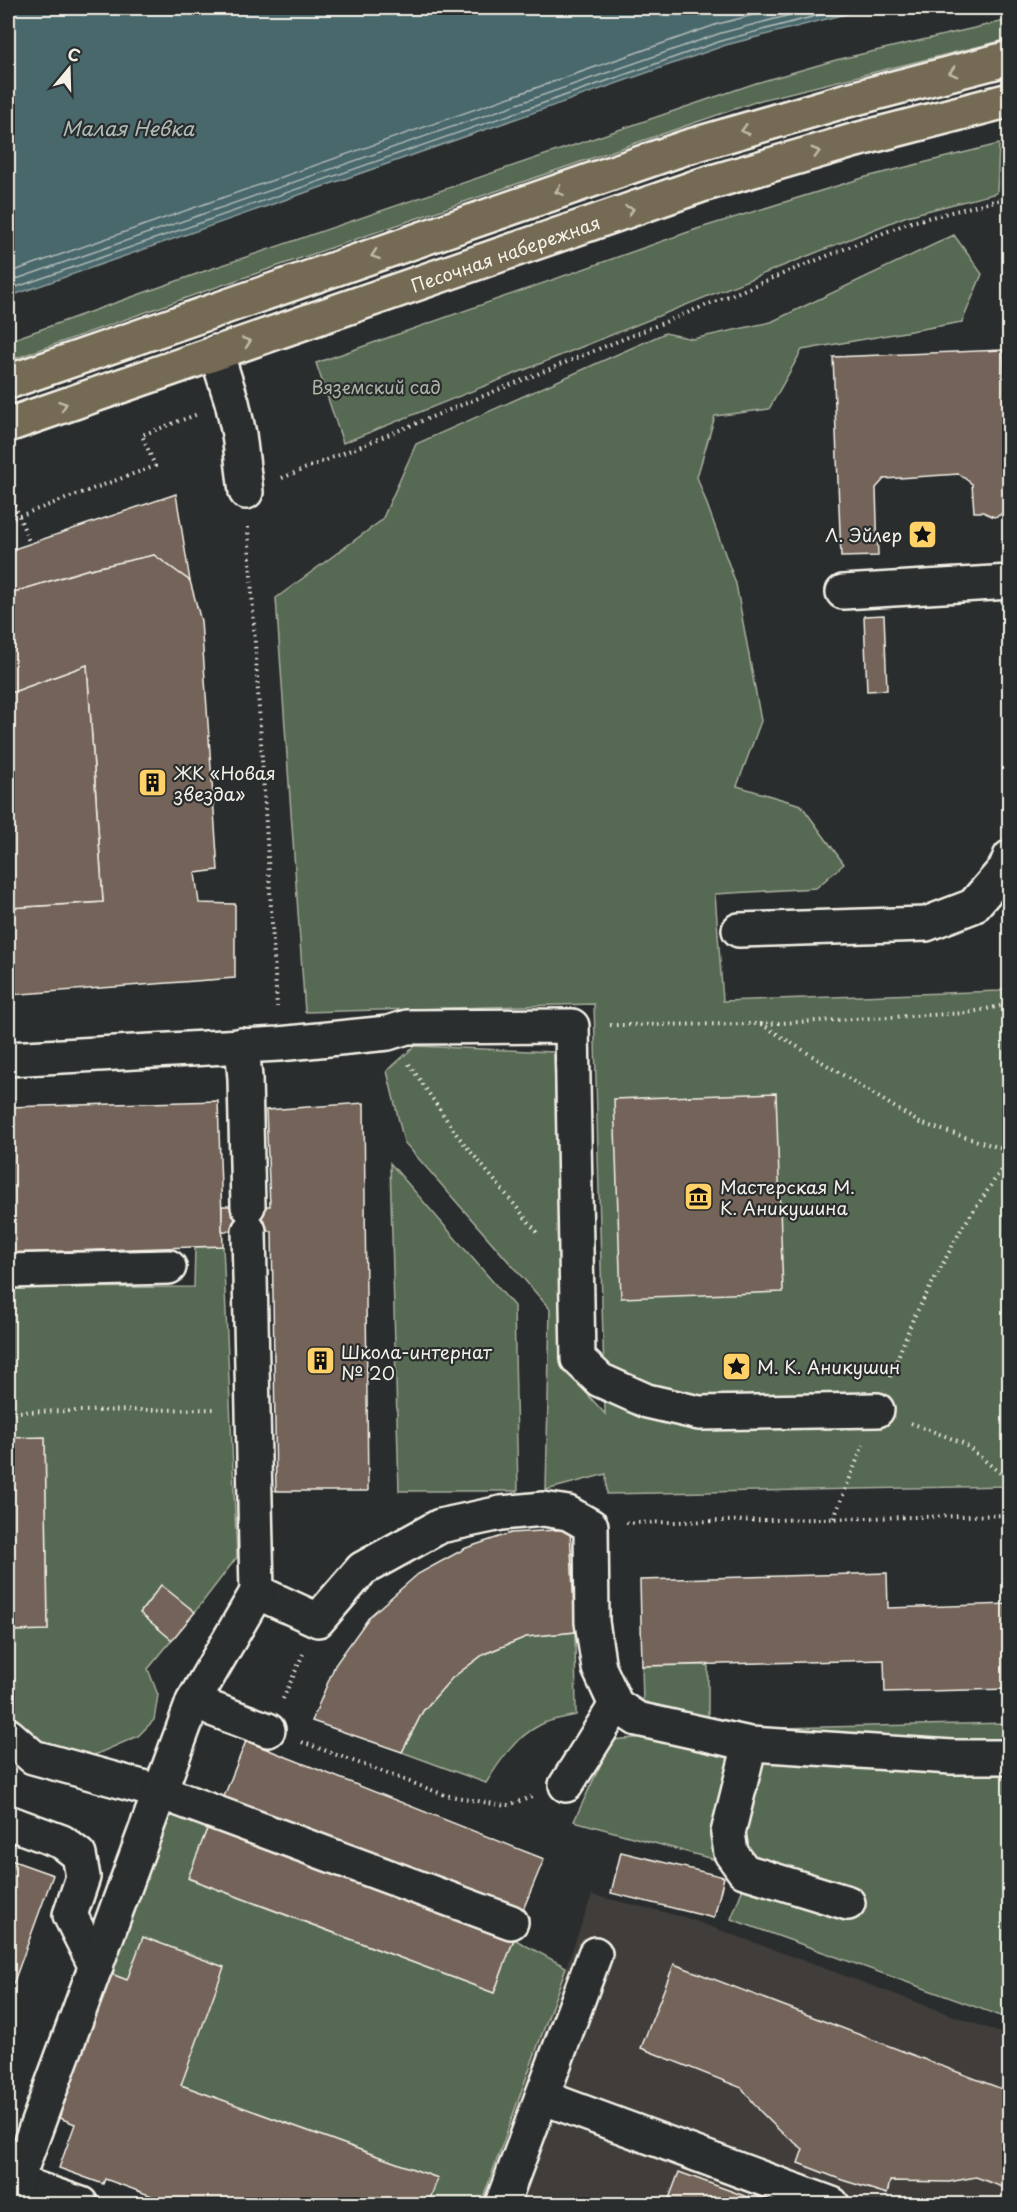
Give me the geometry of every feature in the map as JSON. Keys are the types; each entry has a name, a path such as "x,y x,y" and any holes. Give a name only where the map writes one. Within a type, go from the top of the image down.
{"main road":[{"path":"8,382 687,147 844,101 1010,58"},
{"name":"Песочная набережная","path":"8,424 702,185 856,140 1009,103"}],"lane":[{"path":"216,352 232,402 239,434 246,492"},
{"path":"843,592 1010,582"},
{"path":"739,930 926,924 973,906 1005,869 1010,857"},
{"path":"8,1059 279,1044 388,1034 407,1028 572,1026 578,1359 600,1380 647,1401 699,1413 877,1410"},
{"path":"81,2205 12,2193 193,1702 257,1592 249,1218 242,1045"},
{"path":"8,1271 169,1267"},
{"path":"257,1592 318,1620 363,1569 440,1526 501,1513 543,1509 568,1513 591,1526 592,1622 599,1668 616,1705 637,1719 750,1744 952,1757 1010,1757"},
{"path":"193,1702 268,1730"},
{"path":"566,1785 616,1705"},
{"path":"8,1735 33,1758 160,1792 511,1922"},
{"path":"750,1744 728,1833 731,1853 744,1871 848,1903"},
{"path":"8,1822 62,1842 79,1855 83,1877 70,1915 96,1967"},
{"path":"502,2205 595,1954"},
{"path":"542,2097 796,2198 832,2205"}],"path":[{"path":"279,1044 246,492 908,223 1010,197"},
{"path":"8,520 155,466 142,435 232,402"},
{"path":"8,488 30,544"},
{"path":"572,1026 760,1024 967,1013 1010,1004"},
{"path":"760,1024 920,1123 1010,1151"},
{"path":"388,1034 457,1135 539,1234"},
{"path":"834,1518 914,1319 962,1228 1010,1157"},
{"path":"8,1412 253,1408"},
{"path":"877,1410 963,1443 1010,1481"},
{"path":"591,1526 652,1522 1010,1515"},
{"path":"318,1620 268,1730 445,1795 505,1806 566,1785"}],"shaded area":[{"path":"592,1895 684,1917 1009,2036 1009,2204 481,2204"}],"green space":[{"path":"1009,20 1009,39 761,100 8,361 8,341 205,271 756,83 836,60"},
{"name":"Вяземский сад","path":"999,144 997,193 907,216 343,443 316,363 697,229 866,177"},
{"path":"954,235 982,274 962,322 802,350 769,409 715,416 697,477 736,584 761,721 737,786 801,805 844,864 816,888 715,894 723,1001 1000,991 1009,982 1009,1486 607,1494 606,1474 546,1490 550,1309 404,1142 387,1071 415,1046 554,1052 564,1368 605,1414 594,1004 305,1012 276,598 382,520 416,444 665,333 693,339 771,322"},
{"path":"390,1163 514,1306 518,1491 399,1491"},
{"path":"223,1246 237,1557 195,1612 161,1585 140,1613 172,1640 148,1669 158,1695 154,1720 138,1736 90,1757 49,1748 10,1714 8,1709 8,1631 48,1630 45,1438 8,1438 8,1288 194,1287 195,1247"},
{"path":"575,1632 576,1715 544,1723 523,1736 503,1758 486,1783 402,1752 423,1711 452,1678 484,1654 526,1637"},
{"path":"708,1665 708,1722 643,1702 642,1666"},
{"path":"1009,1723 1009,2019 731,1919 745,1883 716,1860 574,1821 612,1740 735,1729"},
{"path":"168,1808 209,1824 189,1879 494,1993 514,1939 566,1967 481,2204 428,2204 437,2178 181,2085 127,1980 109,1973"}],"water":[{"name":"Малая Невка","path":"8,8 869,8 726,45 8,297"}],"building":[{"path":"1003,350 1006,401 1010,402 1010,510 1004,510 1000,515 994,517 983,512 974,512 972,484 959,474 884,479 876,488 878,556 841,557 833,357"},
{"path":"176,494 190,581 154,555 86,570 8,594 8,575 12,573 8,551"},
{"name":"ЖК «Новая звезда»","path":"154,555 190,581 201,621 218,870 195,873 199,903 235,904 235,978 8,995 8,908 103,902 87,665 8,694 8,594 86,570"},
{"path":"884,615 887,690 867,691 864,616"},
{"path":"87,665 103,902 8,908 8,694"},
{"name":"Мастерская М. К. Аникушина","path":"776,1093 783,1292 621,1298 614,1099"},
{"path":"218,1101 223,1246 8,1253 8,1107"},
{"name":"Школа-интернат № 20","path":"364,1103 368,1491 276,1491 272,1231 222,1231 222,1206 270,1206 266,1110"},
{"path":"45,1437 48,1630 8,1631 8,1438"},
{"path":"570,1529 575,1632 526,1637 484,1654 452,1678 423,1711 402,1752 312,1721 335,1665 370,1616 418,1574 466,1548 511,1533"},
{"path":"887,1573 888,1608 1010,1604 1010,1689 885,1692 884,1660 642,1666 640,1580"},
{"path":"161,1585 195,1612 172,1640 140,1613"},
{"path":"246,1741 544,1859 520,1917 223,1799"},
{"path":"209,1824 514,1939 494,1993 188,1878"},
{"path":"621,1852 724,1877 714,1918 611,1893"},
{"path":"8,1859 53,1875 8,1998"},
{"path":"143,1937 224,1967 181,2085 438,2178 428,2204 174,2204 105,2179 103,2184 59,2168 75,2124 57,2117 109,1973 127,1980"},
{"path":"674,1964 1010,2092 1010,2190 976,2177 949,2182 890,2181 887,2194 798,2163 803,2149 781,2132 760,2111 742,2088 641,2048"},
{"path":"679,2172 761,2202 760,2204 667,2204"}],"place":[{"name":"Л. Эйлер","path":"923,534"},
{"name":"ЖК «Новая звезда»","path":"153,782"},
{"name":"Мастерская М. К. Аникушина","path":"699,1196"},
{"name":"Школа-интернат № 20","path":"320,1361"},
{"name":"М. К. Аникушин","path":"736,1366"}]}
